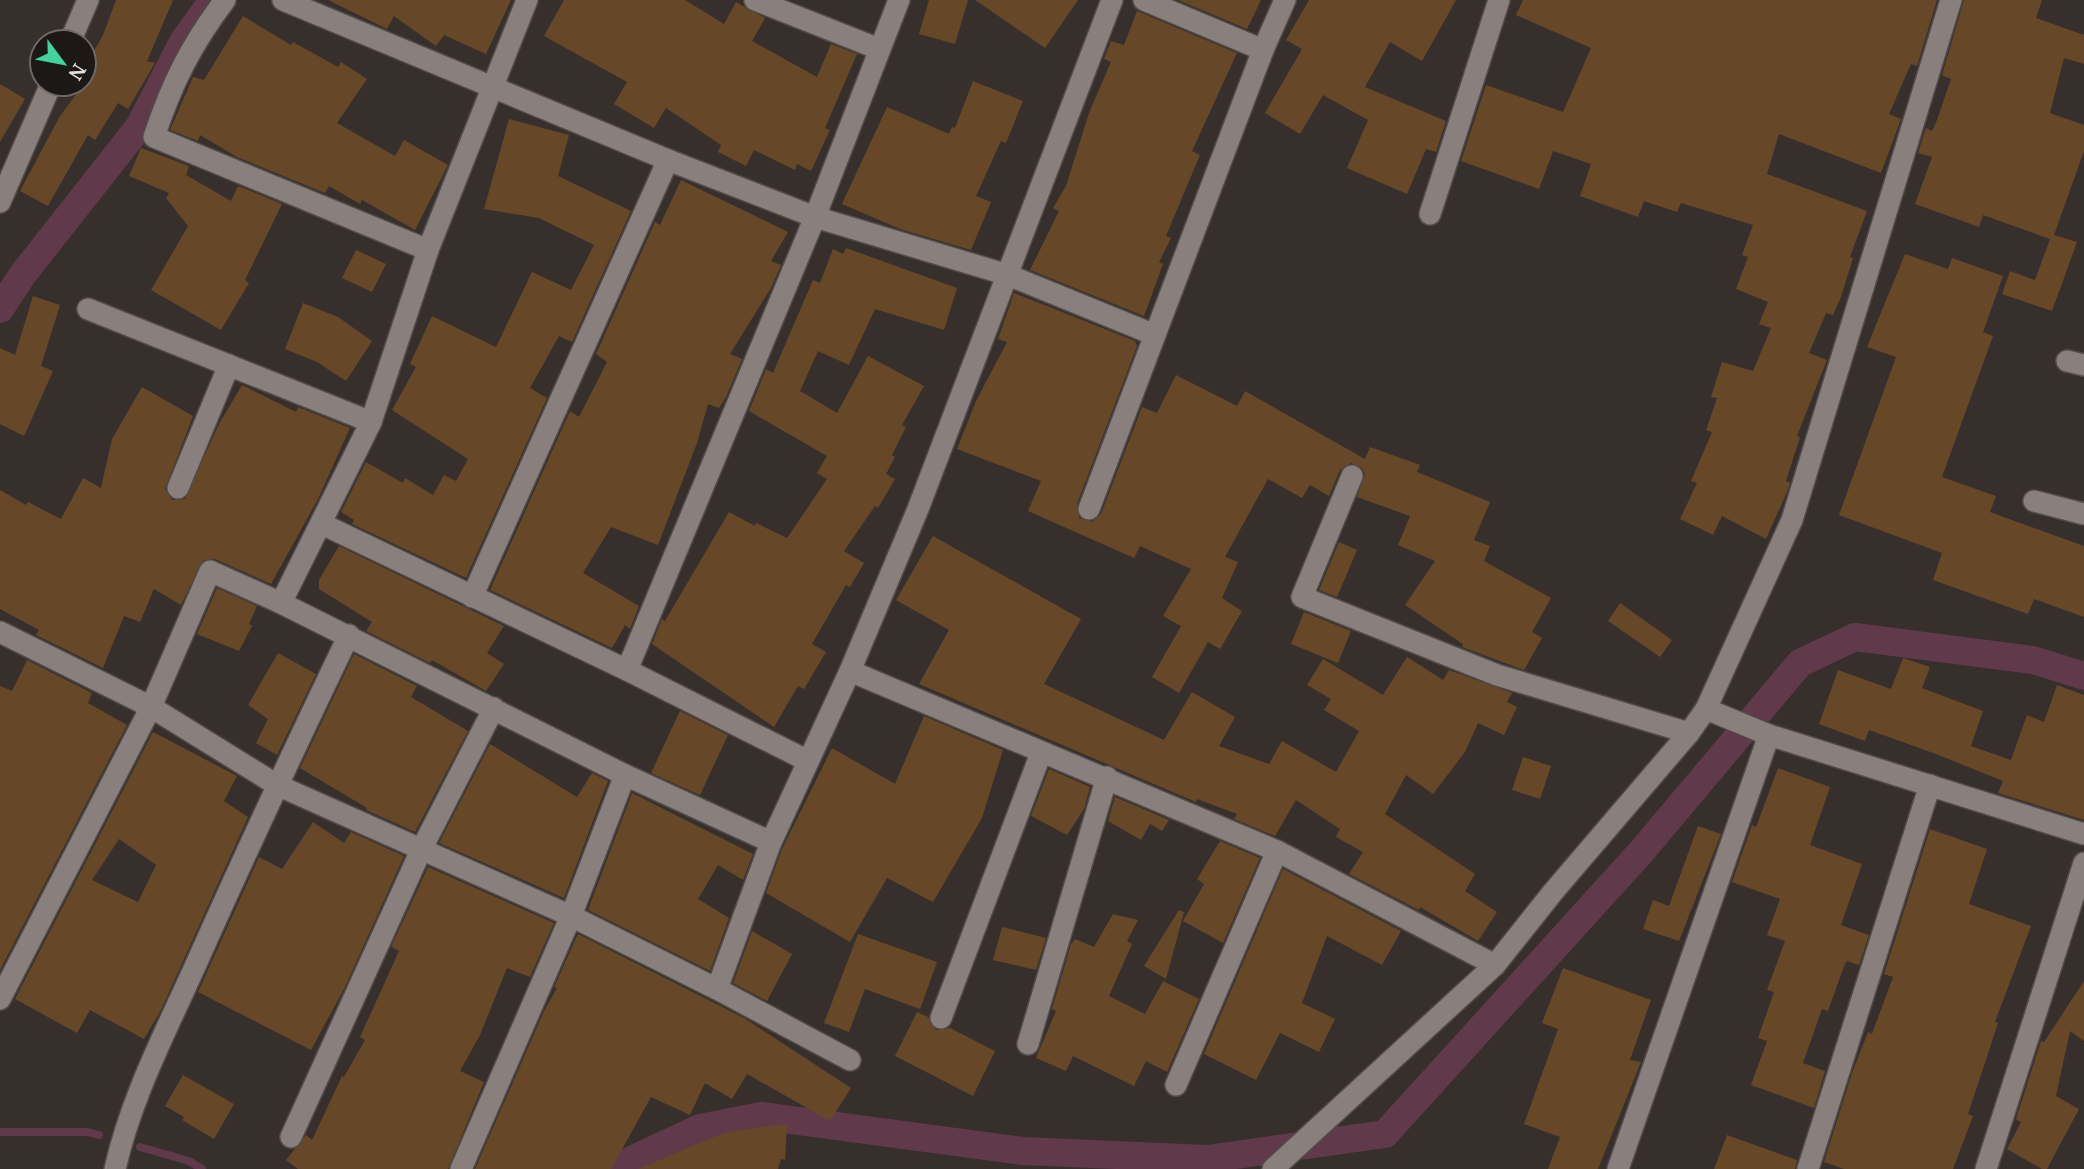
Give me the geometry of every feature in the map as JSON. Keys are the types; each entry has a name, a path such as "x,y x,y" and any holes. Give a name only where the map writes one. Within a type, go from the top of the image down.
{"street":[{"path":"76,28 88,0"},
{"path":"225,0 196,38 172,83 154,137 428,250"},
{"path":"283,0 668,160 815,217 1007,275 1155,335"},
{"path":"281,603 371,422 428,250 527,0"},
{"path":"755,0 879,48"},
{"path":"627,670 815,217 899,0"},
{"path":"717,989 771,842 850,671 918,509 1112,0"},
{"path":"1144,0 1263,50"},
{"path":"1088,509 1263,50 1285,0"},
{"path":"1430,214 1499,0"},
{"path":"1273,1169 1495,965 1707,709 1792,520 1951,0"},
{"path":"0,202 7,168 44,98"},
{"path":"472,597 668,160"},
{"path":"88,309 371,422"},
{"path":"178,488 229,365"},
{"path":"1352,476 1302,597 1497,675 1689,733"},
{"path":"2034,501 2084,514"},
{"path":"322,524 627,670 808,761"},
{"path":"0,999 151,707 210,571 349,635 625,775 771,842"},
{"path":"0,632 151,707 277,785 571,916 850,1060"},
{"path":"115,1169 121,1139 151,1064 277,785 349,635"},
{"path":"850,671 1041,753 1107,777 1277,851 1495,965"},
{"path":"291,1137 422,848 495,708"},
{"path":"1707,709 1768,735 2084,834"},
{"path":"1618,1169 1768,735"},
{"path":"941,1017 1041,753"},
{"path":"461,1169 571,916 625,775"},
{"path":"1028,1044 1107,777"},
{"path":"1808,1169 1930,785"},
{"path":"1176,1085 1277,851"},
{"path":"1986,1169 2084,863"}],"building":[{"path":"116,0 173,0 147,61 155,63 128,109 118,103 95,140 88,135 48,206 20,191 60,116 74,98 98,98 98,44"},
{"path":"328,0 511,0 486,54 444,35 436,46 394,16 387,29"},
{"path":"564,0 685,0 724,24 736,2 765,18 752,41 817,77 831,44 857,54 825,128 830,130 811,171 797,164 795,170 754,150 746,166 718,152 721,145 666,108 654,128 614,104 627,82 544,36"},
{"path":"929,0 968,0 955,44 919,34"},
{"path":"975,0 1078,0 1045,48"},
{"path":"1178,0 1261,0 1247,29"},
{"path":"1309,0 1456,0 1422,61 1390,42 1365,87 1446,121 1436,152 1426,149 1407,194 1347,168 1368,120 1323,95 1300,134 1265,113 1302,49 1286,40"},
{"path":"1523,0 1937,0 1917,66 1911,64 1889,114 1901,119 1881,173 1779,134 1767,174 1867,211 1850,257 1853,258 1841,297 1833,315 1826,313 1809,353 1827,360 1797,436 1800,437 1786,481 1790,483 1787,492 1766,539 1722,516 1713,535 1680,519 1697,483 1691,481 1712,432 1706,430 1717,398 1711,397 1722,362 1753,371 1771,328 1759,324 1768,302 1736,289 1748,257 1742,255 1753,225 1681,203 1677,212 1644,201 1638,217 1580,196 1591,164 1553,151 1539,189 1461,161 1486,85 1563,112 1591,48 1516,15"},
{"path":"1964,0 2042,0 2036,18 2084,35 2084,64 2064,58 2050,113 2084,125 2084,151 2054,235 2077,242 2052,311 2002,294 2010,271 2035,280 2050,239 1983,215 1979,227 1915,204 1932,157 1918,153 1926,128 1932,131 1937,120 1951,79 1942,75"},
{"path":"1137,11 1237,53 1192,151 1200,155 1166,236 1171,238 1159,262 1163,264 1144,316 1030,270 1059,211 1053,208 1066,186 1089,113 1111,62 1104,59 1111,41 1124,45"},
{"path":"243,16 291,45 293,42 338,67 341,62 367,79 337,123 395,156 404,140 448,165 415,230 362,200 360,204 329,186 325,193 237,157 200,135 198,141 170,130 193,77 204,80"},
{"path":"973,81 1023,101 1006,143 1001,141 976,196 991,202 971,250 900,229 842,204 887,107 949,134 952,127 955,128"},
{"path":"0,84 25,99 0,142"},
{"path":"509,119 569,135 558,176 631,211 572,342 559,336 530,388 547,398 466,578 352,524 354,520 341,512 366,462 403,483 405,478 433,495 444,475 456,481 468,459 392,410 416,367 410,364 432,316 496,347 532,272 571,290 594,245 539,218 484,209"},
{"path":"141,148 189,166 186,175 231,201 238,186 282,204 245,280 249,283 221,330 151,290 188,226 166,198 169,193 129,176"},
{"path":"681,180 788,232 771,261 781,265 771,288 730,354 742,359 726,397 719,408 708,404 697,443 658,545 611,527 583,573 639,606 630,629 625,625 612,648 490,590 570,411 579,417 607,362 596,354 655,222 660,225"},
{"path":"846,248 957,288 944,330 875,309 849,365 818,351 800,391 837,413 868,356 924,386 902,425 906,427 886,474 895,479 878,508 875,506 844,551 864,563 850,587 846,585 812,644 826,652 804,689 798,686 774,727 652,644 662,619 665,621 729,512 755,526 756,523 787,538 827,479 817,473 827,456 749,411 766,369 773,373 813,280 820,283 833,249 843,254"},
{"path":"356,250 386,264 372,292 342,278"},
{"path":"1905,254 1948,269 1952,258 2003,276 1983,332 1993,336 1942,477 1996,496 1990,512 2084,546 2084,617 2034,599 2028,614 1933,580 1942,553 1839,515 1896,357 1867,347"},
{"path":"1014,293 1135,341 1137,346 1077,504 1079,518 1092,522 1101,514 1142,407 1157,413 1176,375 1237,406 1245,391 1365,459 1370,447 1420,465 1417,472 1490,502 1474,540 1490,546 1484,561 1551,598 1532,632 1542,638 1524,670 1462,647 1463,644 1405,605 1435,561 1398,545 1410,516 1357,497 1365,474 1362,468 1351,463 1340,470 1329,496 1310,485 1302,498 1268,479 1225,557 1238,562 1222,598 1242,611 1220,649 1208,642 1179,693 1152,677 1181,626 1163,616 1191,569 1140,546 1134,558 1028,511 1041,481 957,449 976,401 1007,342 998,339"},
{"path":"33,296 60,305 41,366 53,371 24,436 0,424 0,348 15,355"},
{"path":"303,303 338,317 372,341 346,381 317,362 285,349"},
{"path":"242,385 296,412 298,407 350,428 318,499 271,584 215,559 203,560 181,605 154,589 140,622 124,616 103,668 36,635 39,630 0,609 0,490 26,505 28,502 61,519 83,478 101,488 112,439 142,387 193,416 165,489 172,500 185,499 219,424"},
{"path":"933,536 1081,619 1044,684 1164,740 1192,692 1235,717 1219,746 1269,764 1282,741 1336,772 1359,731 1324,710 1331,699 1307,685 1323,659 1383,695 1407,657 1443,680 1449,670 1512,693 1507,702 1517,707 1504,735 1478,723 1465,752 1433,794 1406,775 1385,814 1475,874 1465,891 1497,912 1478,941 1420,907 1419,910 1349,874 1363,852 1336,837 1340,829 1296,800 1275,836 1234,819 1237,814 1197,799 1196,802 919,684 949,630 896,600"},
{"path":"1339,542 1357,550 1337,597 1319,590"},
{"path":"339,546 504,626 487,653 504,664 486,691 432,660 430,663 366,631 372,622 319,589 319,580"},
{"path":"217,588 257,606 249,624 252,626 239,651 197,634"},
{"path":"1620,603 1672,640 1660,657 1608,621"},
{"path":"1304,612 1351,631 1338,663 1291,644"},
{"path":"278,653 316,674 277,755 256,743 268,719 248,705"},
{"path":"354,654 417,686 411,697 468,731 415,832 366,810 367,808 300,768"},
{"path":"1903,658 1930,667 1922,688 1983,711 1971,746 2011,760 2027,715 2044,722 2057,685 2084,695 2084,820 1998,793 2003,781 1936,754 1869,730 1865,741 1819,724 1838,670 1891,689"},
{"path":"27,660 92,693 88,703 127,725 0,970 0,686 12,691"},
{"path":"680,711 728,735 700,795 651,773"},
{"path":"924,716 1003,750 982,818 933,902 887,878 850,942 766,893 782,849 832,748 895,784"},
{"path":"153,732 237,776 224,801 248,817 161,1010 144,1039 90,1010 77,1033 15,999","holes":["119,839 156,865 138,902 92,880"]},
{"path":"490,744 577,797 592,773 608,781 564,898 439,843"},
{"path":"1523,757 1551,766 1540,799 1512,790"},
{"path":"1778,768 1830,787 1810,845 1862,864 1841,925 1869,935 1859,965 1847,961 1844,966 1828,1011 1822,1009 1803,1063 1825,1071 1814,1108 1751,1085 1767,1041 1758,1038 1774,992 1767,990 1785,941 1767,935 1780,899 1732,882 1752,825 1756,827"},
{"path":"1049,769 1090,787 1084,809 1067,835 1031,816"},
{"path":"632,793 753,854 743,880 718,865 698,899 729,918 710,971 588,910"},
{"path":"1115,797 1169,820 1162,831 1150,824 1141,840 1108,821"},
{"path":"313,822 344,843 351,832 404,856 345,987 311,1050 198,992 259,857 282,869"},
{"path":"1698,826 1721,834 1679,941 1643,929 1653,900 1669,906"},
{"path":"1930,829 1987,849 1969,904 2031,926 1995,1022 1998,1023 1968,1114 1973,1116 1953,1169 1844,1169 1824,1162 1852,1073 1868,1032 1872,1034 1893,977 1884,974"},
{"path":"1220,841 1260,858 1223,943 1183,921 1204,884 1197,879"},
{"path":"428,867 554,923 530,977 507,968 480,1035 460,1071 484,1082 448,1169 298,1169 286,1160 306,1135 312,1140 342,1076 344,1077 365,1040 360,1037 399,951 391,947"},
{"path":"1283,869 1401,931 1382,965 1327,936 1302,1003 1335,1019 1319,1052 1280,1033 1256,1080 1204,1054"},
{"path":"1179,910 1184,912 1166,979 1144,966"},
{"path":"1113,914 1138,920 1127,941 1132,944 1109,996 1145,1014 1163,981 1199,999 1167,1072 1146,1061 1134,1086 1073,1056 1066,1071 1036,1058 1056,1011 1052,1009 1071,944 1075,939 1094,947"},
{"path":"1002,927 1046,938 1036,970 993,960"},
{"path":"752,931 792,954 767,1001 733,983"},
{"path":"578,934 744,1018 851,1088 830,1121 747,1074 732,1099 705,1083 690,1115 651,1097 611,1169 475,1169 544,1011 557,988 554,987"},
{"path":"858,934 937,962 920,1009 865,989 849,1032 824,1023"},
{"path":"1563,968 1651,1000 1630,1060 1641,1062 1598,1169 1548,1169 1560,1137 1524,1124 1558,1029 1542,1023"},
{"path":"2084,981 2084,1041 2070,1031 2056,1096 2079,1109 2047,1169 2042,1169 2007,1149 2021,1122 2016,1119 2041,1041 2044,1042"},
{"path":"917,1012 928,1017 936,1030 950,1028 995,1051 973,1096 895,1056"},
{"path":"183,1075 234,1104 214,1139 182,1120 184,1117 165,1106"},
{"path":"787,1124 785,1160 781,1159 778,1169 638,1169 726,1132"},
{"path":"1727,1135 1797,1160 1795,1169 1714,1169"}],"waterway":[{"path":"0,309 23,274 139,127 183,42 213,0"},
{"path":"612,1169 700,1128 761,1116 1023,1151 1207,1159 1385,1134 1641,852 1800,663 1855,637 2033,660 2084,676"},
{"path":"0,1132 88,1132 99,1135"},
{"path":"140,1147 189,1161 202,1169"}]}
